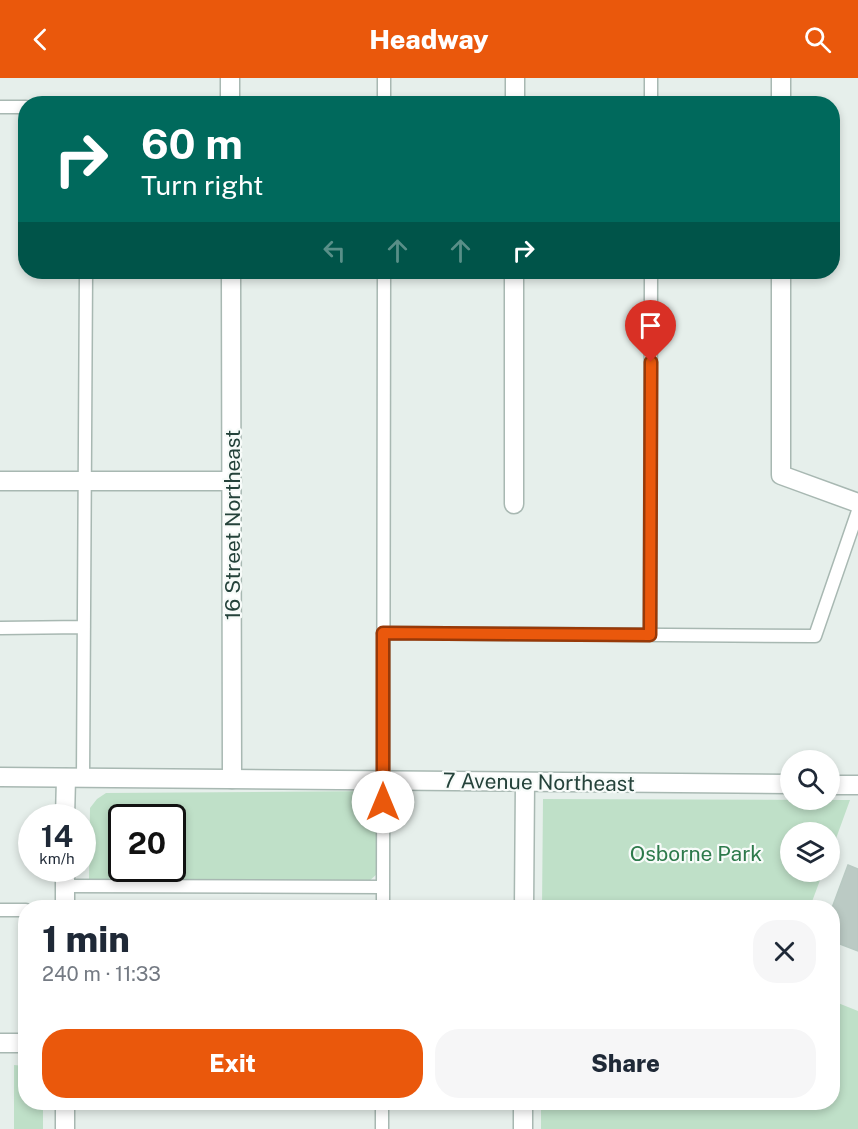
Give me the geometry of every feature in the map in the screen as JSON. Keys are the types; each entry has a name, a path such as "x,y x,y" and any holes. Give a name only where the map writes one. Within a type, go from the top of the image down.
{"street":[{"path":"230,78 230,96"},
{"path":"515,78 515,96"},
{"path":"781,78 781,96"},
{"name":"16 Street Northeast","path":"231,279 232,779"},
{"path":"514,279 514,504"},
{"path":"781,279 781,475 858,503"},
{"path":"0,481 232,481"},
{"name":"7 Avenue Northeast","path":"0,777 780,784"},
{"path":"68,804 74,778"},
{"path":"524,900 525,782"},
{"path":"840,785 858,785"},
{"path":"65,882 65,900"},
{"path":"0,1043 18,1043"},
{"path":"65,1110 65,1129"},
{"path":"523,1110 523,1129"}],"lane":[{"path":"384,78 384,96"},
{"path":"651,78 651,96"},
{"path":"0,107 18,107"},
{"path":"74,778 84,627 86,279"},
{"path":"383,900 384,279"},
{"path":"650,635 651,279"},
{"path":"383,633 815,636 858,511"},
{"path":"0,628 84,627"},
{"path":"96,878 383,887"},
{"path":"0,910 18,910"},
{"path":"382,1110 382,1129"}],"green space":[{"path":"377,791 377,874 368,882 186,880 186,804 108,804 108,879 96,879 96,804 93,804 106,793"},
{"name":"Osborne Park","path":"543,799 780,800 780,810 840,810 840,800 850,800 840,828 840,822 780,822 780,882 819,882 813,900 542,900"},
{"path":"840,1004 858,1011 858,1129 541,1129 541,1110 840,1110"},
{"path":"14,1065 18,1065 18,1110 43,1110 43,1129 14,1129"}],"building":[{"path":"848,865 858,869 858,951 840,944 840,900 835,900"}],"route":[{"path":"383,802 383,633 650,635 651,362"}]}
